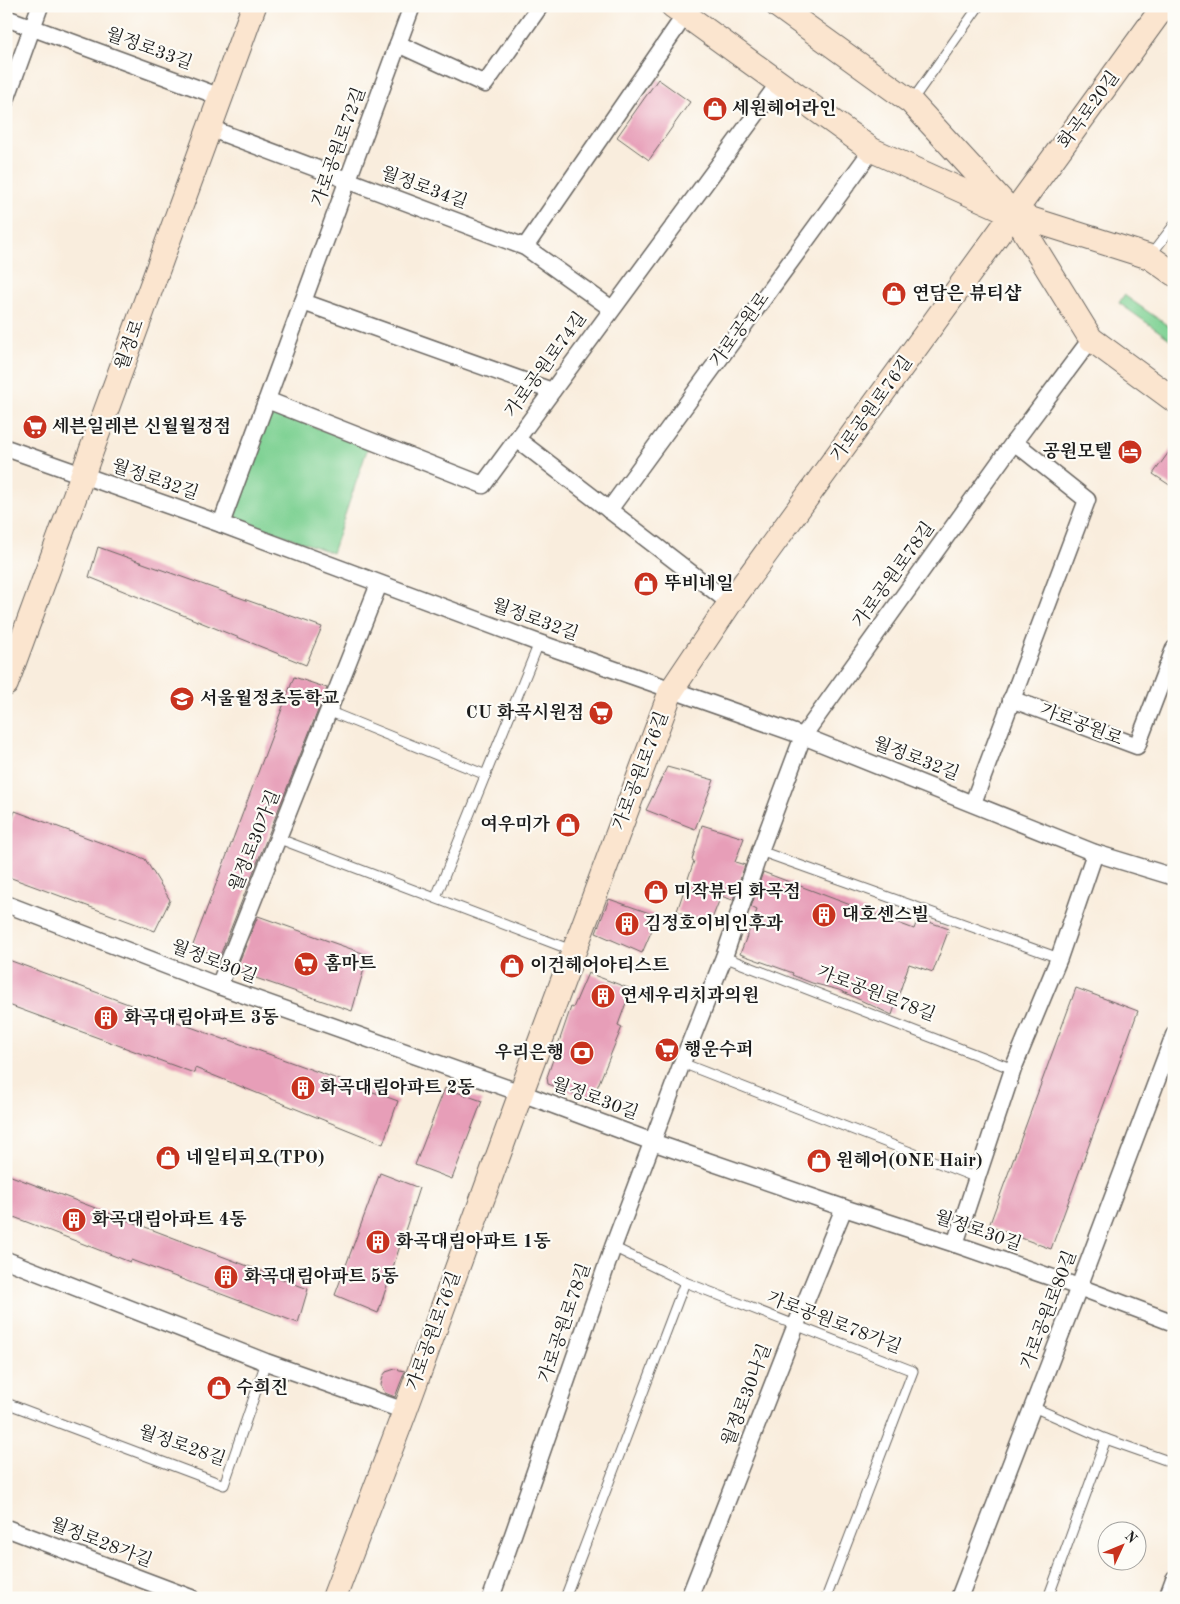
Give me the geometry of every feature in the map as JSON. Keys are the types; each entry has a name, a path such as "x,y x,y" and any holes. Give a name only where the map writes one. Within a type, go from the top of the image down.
{"street":[{"path":"6,100 40,6"},
{"name":"월정로","path":"6,684 254,6"},
{"name":"가로공원로72길","path":"221,524 412,6"},
{"path":"398,44 485,84 540,6"},
{"path":"778,6 911,102 1014,214 1091,339 1174,400"},
{"name":"화곡로20길","path":"1014,214 1164,6"},
{"path":"525,247 679,11 872,150 1014,214 1150,257 1174,274"},
{"name":"월정로33길","path":"6,18 221,97"},
{"name":"가로공원로74길","path":"267,400 483,485 780,83"},
{"path":"872,150 914,164 928,165 936,159 940,145 934,133 911,102"},
{"name":"월정로34길","path":"210,128 525,247 612,309"},
{"name":"가로공원로","path":"609,510 872,150"},
{"name":"가로공원로76길","path":"334,1598 405,1411 520,1093 671,691 730,603 1014,214"},
{"path":"303,302 552,392"},
{"name":"가로공원로78길","path":"491,1598 613,1247 724,957 760,850 803,736 1014,442 1091,339"},
{"path":"517,439 730,603"},
{"name":"월정로32길","path":"973,803 1086,500 1014,442"},
{"name":"월정로32길","path":"6,448 221,524 671,691 803,736 1095,853 1174,877"},
{"name":"월정로30가길","path":"219,986 379,584"},
{"name":"가로공원로","path":"1011,699 1137,746 1174,649"},
{"path":"955,1244 1013,1069 1059,958 1095,853"},
{"name":"월정로30길","path":"6,904 219,986 654,1142 1079,1287 1174,1323"},
{"name":"가로공원로80길","path":"959,1598 1174,1035"},
{"name":"월정로30나길","path":"689,1598 844,1208"},
{"path":"6,1260 266,1362 405,1411"},
{"name":"월정로28가길","path":"6,1528 184,1597"},
{"path":"1167,1598 1174,1579"}],"lane":[{"path":"911,102 979,6"},
{"path":"1150,257 1174,225"},
{"path":"436,897 539,643"},
{"path":"328,711 486,775"},
{"path":"277,838 574,951"},
{"path":"760,850 1059,958"},
{"name":"가로공원로78길","path":"724,957 1013,1069"},
{"path":"682,1063 977,1178"},
{"name":"가로공원로78가길","path":"613,1247 685,1282 913,1371 826,1598"},
{"path":"564,1598 685,1282"},
{"name":"월정로28길","path":"6,1404 224,1485 266,1362"},
{"path":"1033,1407 1106,1439 1174,1464"},
{"path":"1048,1598 1106,1439"}],"green space":[{"path":"1124,295 1174,330 1174,342 1119,303"},
{"path":"269,410 368,447 332,553 231,516"}],"building":[{"path":"658,79 690,102 649,160 617,137"},
{"path":"1174,445 1174,488 1153,474"},
{"path":"98,547 322,627 306,665 89,577"},
{"path":"294,677 327,688 219,958 193,945"},
{"path":"667,767 714,780 695,829 646,810"},
{"path":"15,811 145,859 170,900 155,931 6,876 6,839"},
{"path":"702,825 744,838 735,862 745,865 733,900 721,896 710,924 677,911 694,861 692,860"},
{"path":"763,872 914,929 918,918 949,929 933,972 909,964 892,1015 839,990 812,983 792,975 793,973 740,954 757,910 751,907"},
{"name":"김정호이비인후과","path":"609,899 658,916 642,953 596,933"},
{"name":"홈마트","path":"258,916 368,955 352,1011 244,974 245,971 237,967"},
{"path":"6,959 398,1101 383,1144 195,1068 194,1073 6,1004"},
{"path":"588,973 631,989 618,1025 622,1027 592,1100 548,1084 547,1077 571,1007 573,1008"},
{"path":"1076,988 1138,1011 1051,1249 989,1226"},
{"path":"445,1088 482,1101 452,1179 415,1165"},
{"name":"화곡대림아파트 1동","path":"380,1173 419,1188 378,1313 335,1295"},
{"path":"6,1174 308,1289 298,1323 131,1260 130,1262 6,1214"},
{"path":"395,1369 405,1371 395,1397 385,1393 381,1385 386,1372"}],"place":[{"name":"세원헤어라인","path":"715,109"},
{"name":"연담은 뷰티샵","path":"894,294"},
{"name":"세븐일레븐 신월월정점","path":"35,427"},
{"name":"공원모텔","path":"1130,452"},
{"name":"뚜비네일","path":"646,584"},
{"name":"서울월정초등학교","path":"182,699"},
{"name":"CU 화곡시원점","path":"601,713"},
{"name":"여우미가","path":"568,825"},
{"name":"미작뷰티 화곡점","path":"656,892"},
{"name":"대호센스빌","path":"824,915"},
{"name":"김정호이비인후과","path":"627,924"},
{"name":"홈마트","path":"306,964"},
{"name":"이건헤어아티스트","path":"512,966"},
{"name":"연세우리치과의원","path":"603,996"},
{"name":"화곡대림아파트 3동","path":"106,1018"},
{"name":"행운수퍼","path":"667,1050"},
{"name":"우리은행","path":"582,1053"},
{"name":"화곡대림아파트 2동","path":"303,1088"},
{"name":"네일티피오(TPO)","path":"168,1158"},
{"name":"원헤어(ONE Hair)","path":"819,1161"},
{"name":"화곡대림아파트 4동","path":"74,1220"},
{"name":"화곡대림아파트 1동","path":"378,1242"},
{"name":"화곡대림아파트 5동","path":"226,1277"},
{"name":"수희진","path":"219,1388"}]}
